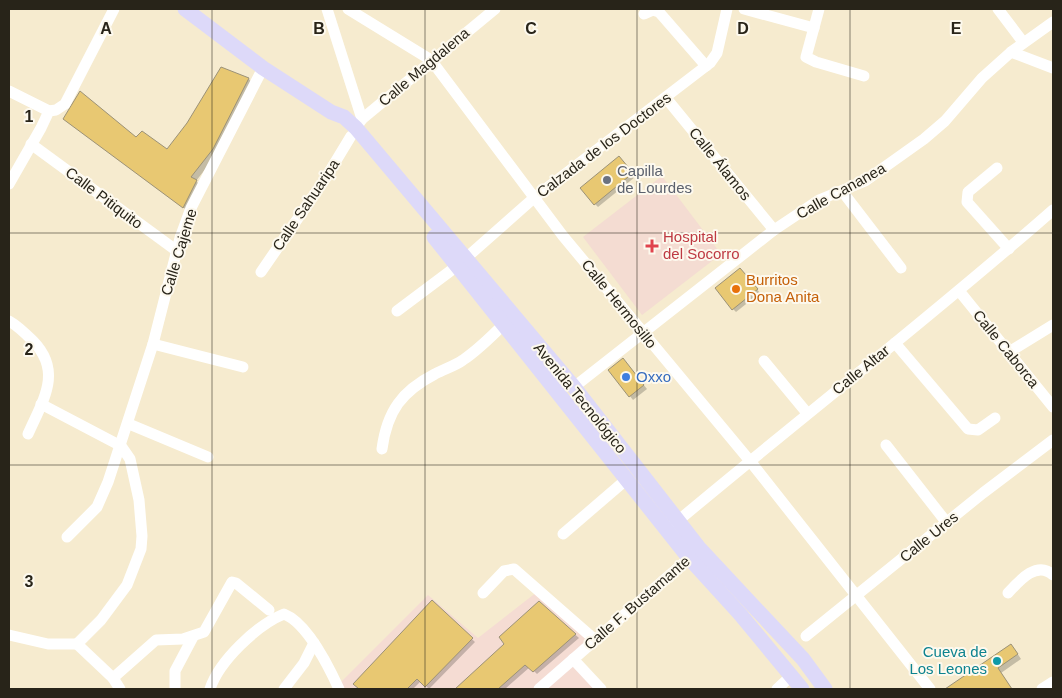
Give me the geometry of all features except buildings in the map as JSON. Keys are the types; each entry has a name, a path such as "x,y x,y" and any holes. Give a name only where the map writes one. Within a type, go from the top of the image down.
{"main road":[{"name":"Avenida Tecnológico","path":"185,9 263,68 332,112 358,133 460,262 504,324 627,479 673,525"},
{"name":"Avenida Tecnológico","path":"460,262 574,387 673,525 740,614 802,689"},
{"name":"Avenida Tecnológico","path":"694,553 803,659 825,689"}],"street":[{"path":"9,91 49,111 56,110 66,104 114,9"},
{"path":"327,9 358,133"},
{"name":"Calle Hermosillo","path":"348,9 430,60 563,236 750,461 930,689"},
{"name":"Calle Magdalena","path":"358,133 430,60 496,9"},
{"name":"Calzada de los Doctores","path":"397,311 460,262 535,197 706,66 717,53 727,9"},
{"path":"744,9 814,28"},
{"path":"819,9 806,57 816,62 864,76"},
{"path":"998,9 1023,42"},
{"path":"644,14 653,10 659,12 706,66"},
{"name":"Calle Cananea","path":"574,387 774,230 819,200 865,181 924,139 945,121 982,78 1023,42 1053,22"},
{"path":"1011,52 1053,68"},
{"name":"Calle Cajeme","path":"66,538 97,507 129,424 153,344 177,251 191,208 263,68"},
{"name":"Calle Álamos","path":"666,98 774,230"},
{"path":"9,184 42,128 49,111"},
{"name":"Calle Sahuaripa","path":"261,272 358,133"},
{"name":"Calle Pitiquito","path":"31,144 177,251"},
{"path":"997,168 968,192 967,202 1009,249"},
{"path":"842,191 901,268"},
{"name":"Calle Altar","path":"673,525 807,414 960,292 1053,210"},
{"name":"Calle Caborca","path":"960,292 1053,407"},
{"path":"9,321 28,337 47,360 50,371 41,404 28,434"},
{"path":"382,449 384,432 401,398 411,388 427,378 462,361 482,346 504,324"},
{"path":"1009,352 1053,326"},
{"path":"895,343 968,429 978,430 995,418"},
{"path":"153,344 243,367"},
{"path":"764,361 807,414"},
{"path":"41,404 121,446 130,459 139,500 142,536 141,549 127,585 100,620 77,644"},
{"path":"129,424 208,457"},
{"name":"Calle Ures","path":"806,636 1053,440"},
{"path":"886,446 947,523"},
{"path":"564,534 627,479"},
{"name":"Calle F. Bustamante","path":"539,689 694,553"},
{"path":"483,593 504,571 514,569 595,640"},
{"path":"1008,592 1034,570 1043,570 1053,575"},
{"path":"113,678 156,640 170,641 193,637 204,632 232,582 236,583 269,610"},
{"path":"210,689 222,667 246,640 270,620 284,614 292,617 314,643 339,689"},
{"path":"9,635 48,644 77,644 113,678 120,689"},
{"path":"175,689 176,671 193,637"},
{"path":"284,689 304,663 314,643"},
{"name":"Calle F. Bustamante","path":"574,658 601,689"},
{"path":"777,689 791,676"},
{"path":"1042,689 1053,682"}],"shaded area":[{"name":"Hospital del Socorro","path":"662,176 721,254 642,315 583,237"},
{"path":"537,592 591,638 573,659 600,689 334,689 428,595 478,638"}],"place":[{"name":"Capilla de Lourdes","path":"607,180"},
{"name":"Hospital del Socorro","path":"652,246"},
{"name":"Burritos Dona Anita","path":"736,289"},
{"name":"Oxxo","path":"626,377"},
{"name":"Cueva de Los Leones","path":"997,661"}]}
